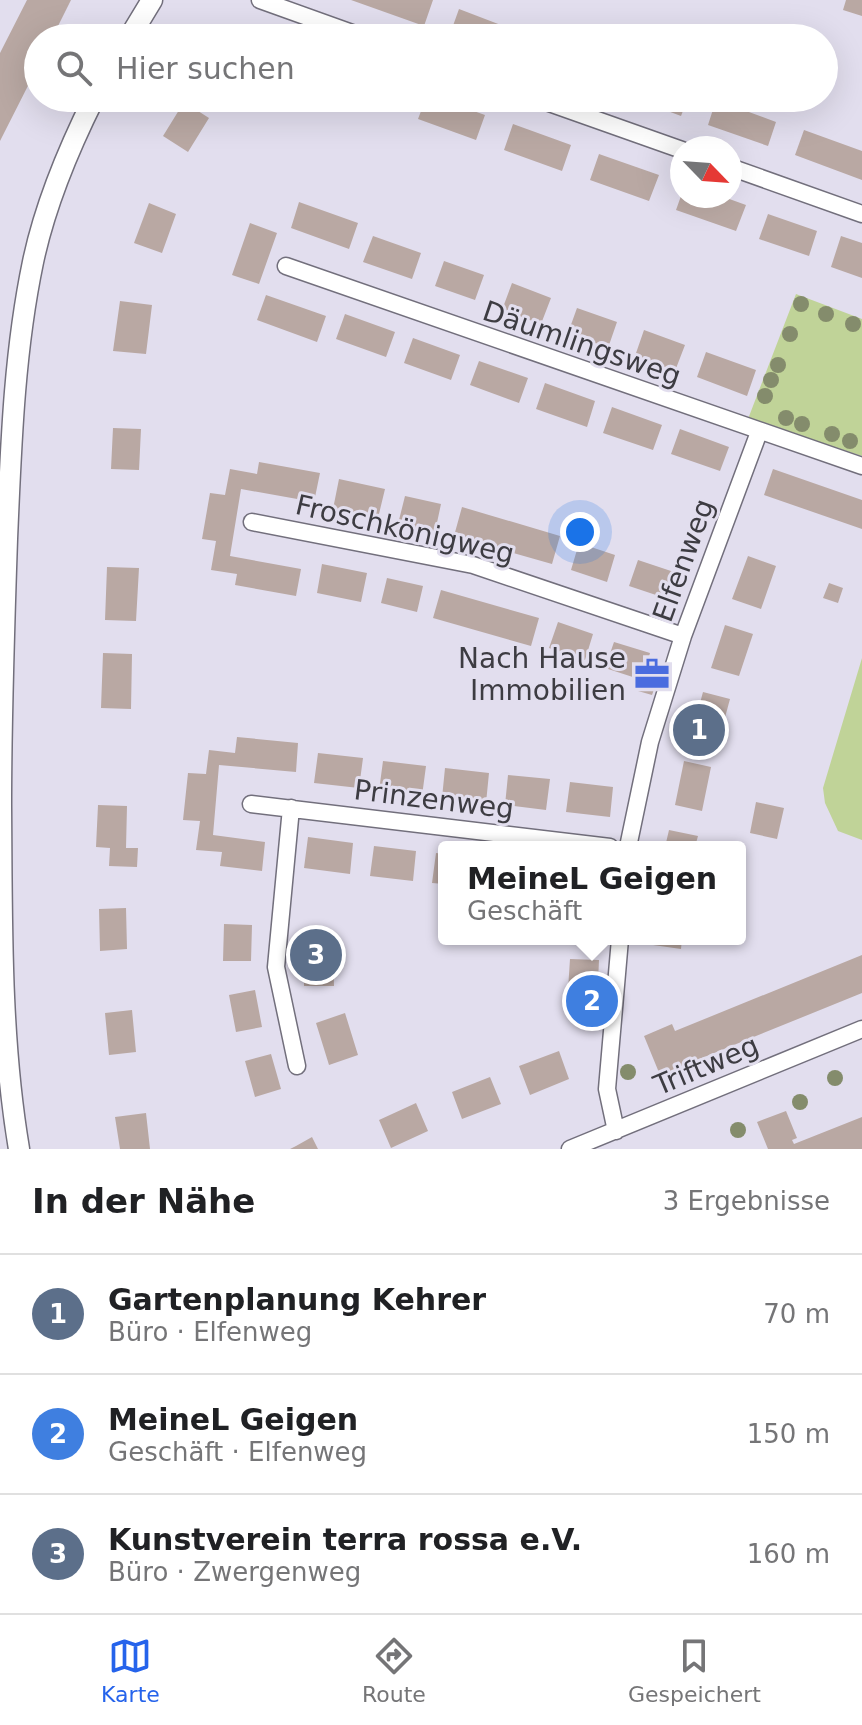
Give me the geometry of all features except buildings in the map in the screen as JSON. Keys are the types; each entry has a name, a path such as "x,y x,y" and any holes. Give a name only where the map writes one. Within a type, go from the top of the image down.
{"street":[{"path":"137,24 152,0"},
{"path":"260,0 327,24"},
{"path":"19,1149 6,1047 2,985 2,624 15,386 33,260 51,196 88,112"},
{"path":"575,112 670,146"},
{"path":"742,171 862,214"},
{"name":"Däumlingsweg","path":"286,266 862,466"},
{"name":"Elfenweg","path":"629,841 650,742 683,636 759,432"},
{"name":"Froschkönigweg","path":"252,522 473,565 683,636"},
{"name":"Prinzenweg","path":"251,804 561,841"},
{"path":"291,808 276,967 297,1066"},
{"path":"616,1131 607,1089 619,945"},
{"name":"Triftweg","path":"570,1149 862,1029"}],"green space":[{"path":"796,294 862,319 862,456 748,419"},
{"path":"862,658 862,840 838,831 825,803 823,788"}],"place":[{"name":"Nach Hause Immobilien","path":"652,674"},
{"name":"Gartenplanung Kehrer","path":"699,730"},
{"name":"Kunstverein terra rossa e.V.","path":"316,955"},
{"name":"MeineL Geigen","path":"592,1001"}]}
